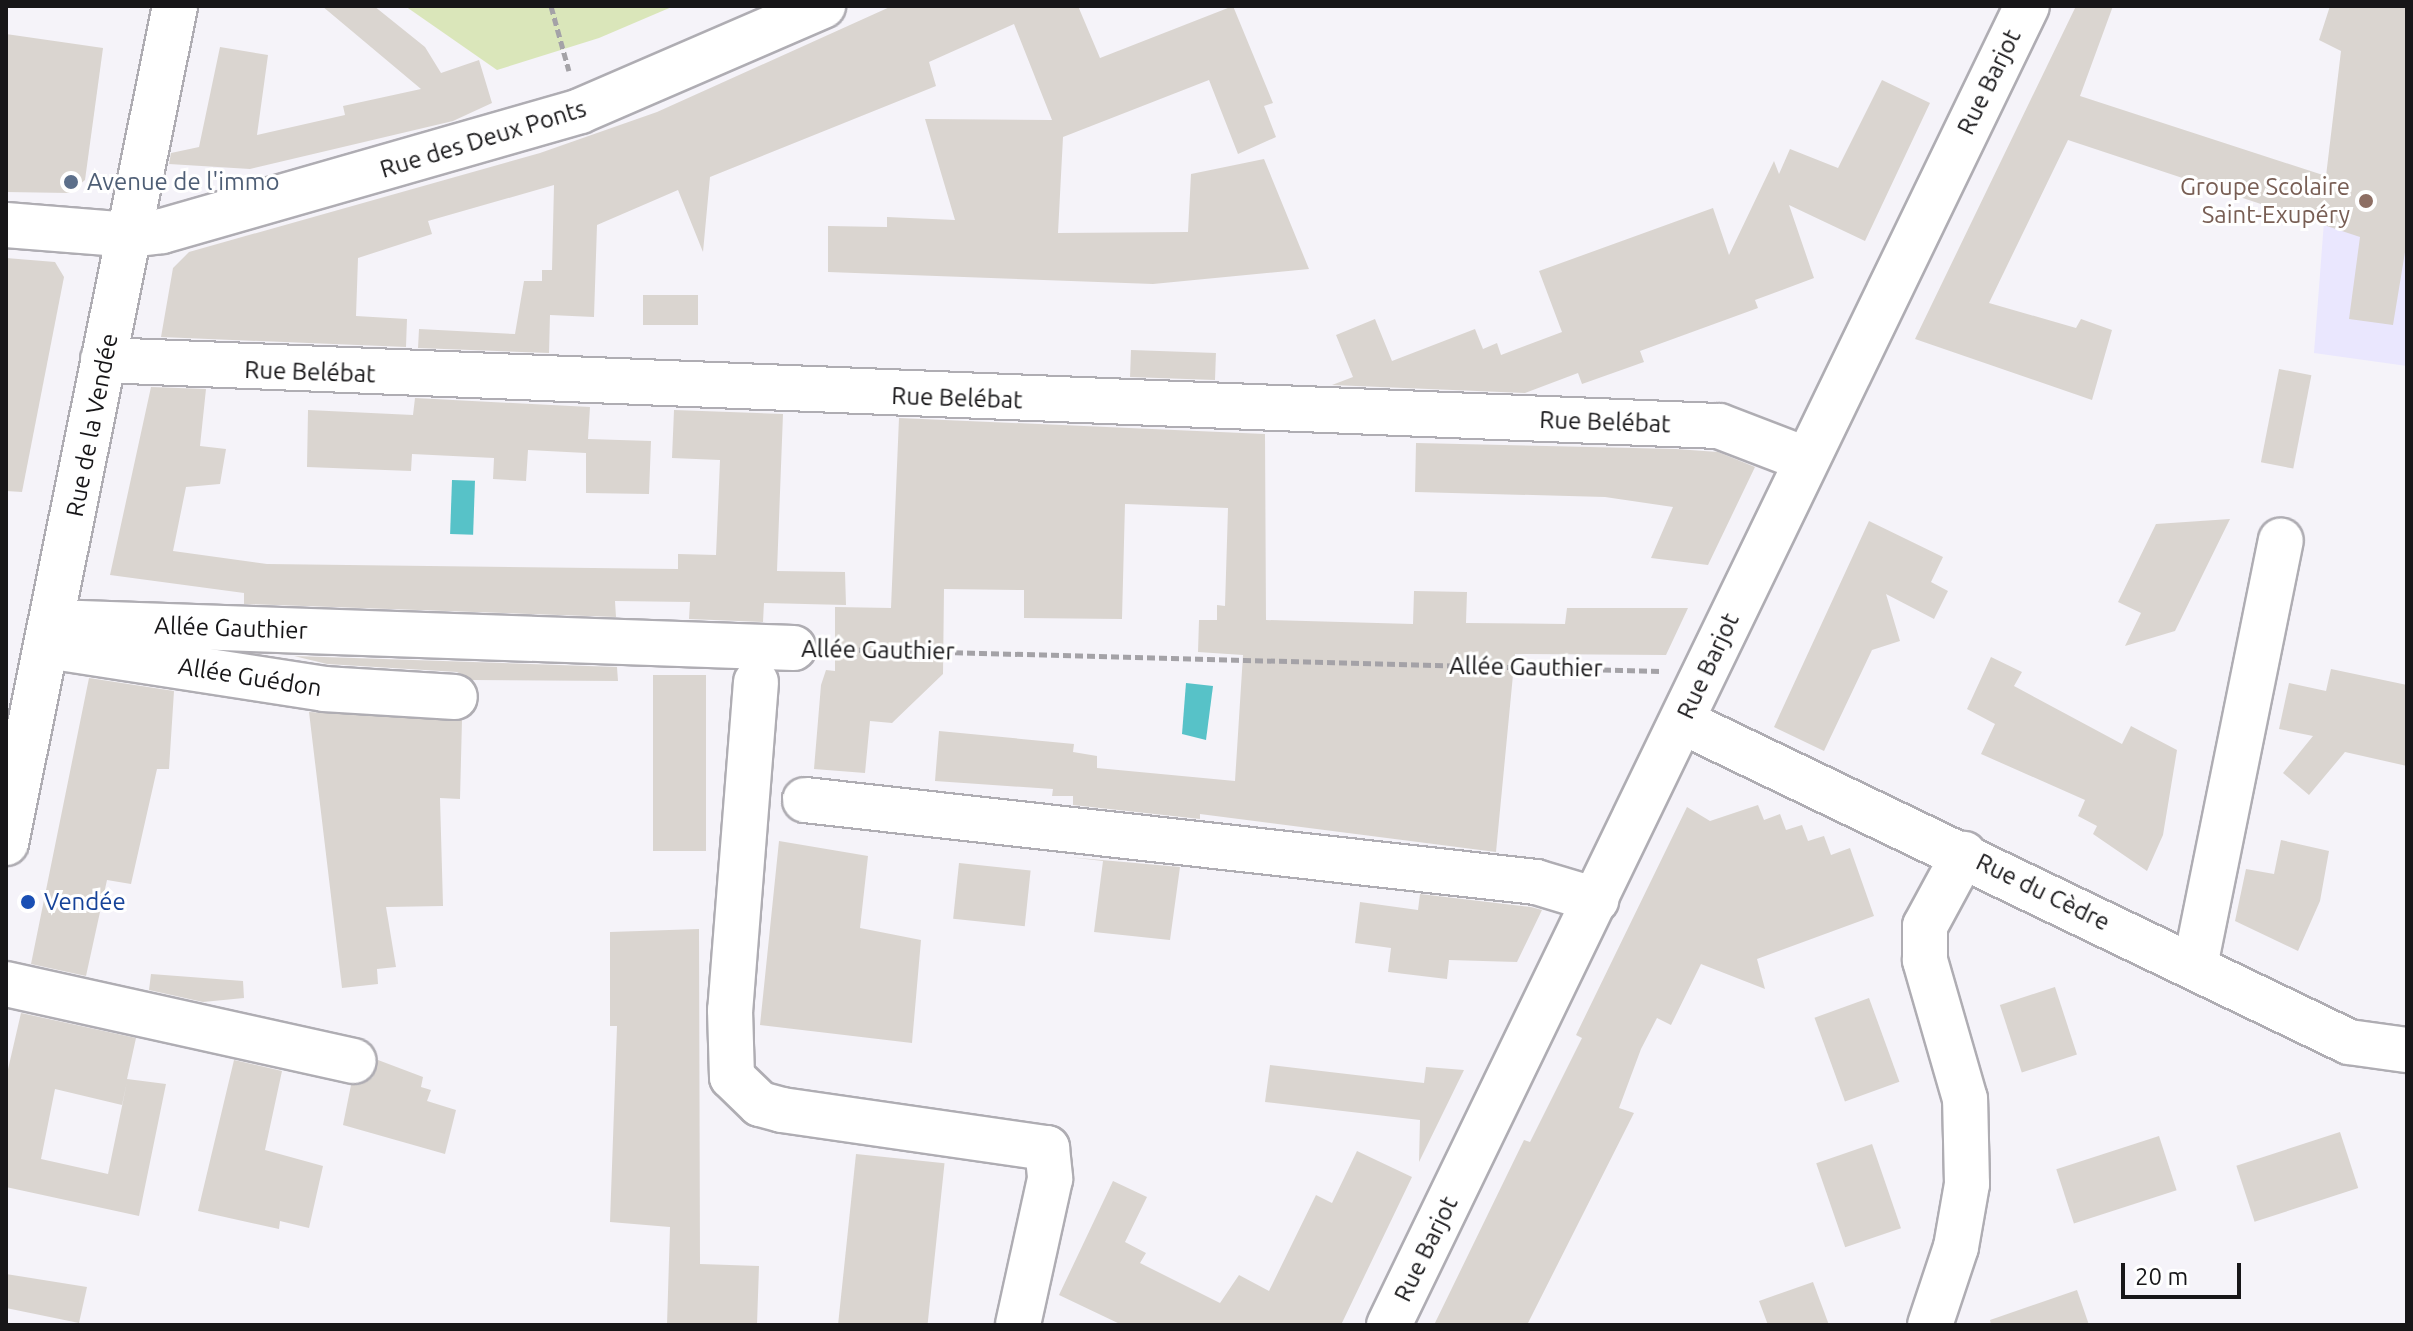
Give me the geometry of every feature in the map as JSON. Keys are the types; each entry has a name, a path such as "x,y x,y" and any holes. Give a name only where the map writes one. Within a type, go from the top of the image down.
{"street":[{"name":"Rue de la Vendée","path":"6,843 175,6"},
{"name":"Rue des Deux Ponts","path":"6,225 130,235 279,200 580,111 823,6"},
{"name":"Rue Barjot","path":"1389,1325 1683,722 1805,459 2027,6"},
{"name":"Rue Belébat","path":"103,360 1719,426 1805,459"},
{"path":"2195,966 2281,541"},
{"name":"Allée Gauthier","path":"49,634 794,648"},
{"name":"Allée Guédon","path":"49,634 324,689 455,697"},
{"path":"756,682 730,1010 732,1077 760,1104 782,1110 1047,1148 1050,1179 1018,1325"},
{"name":"Rue du Cèdre","path":"1683,722 1964,854 2349,1042 2407,1050"},
{"path":"805,800 1536,882 1596,900"},
{"path":"1930,1325 1956,1247 1967,1184 1965,1099 1925,960 1925,926 1964,854"},
{"path":"6,984 354,1061"}],"path":[{"path":"551,6 580,111"},
{"name":"Allée Gauthier","path":"794,648 1705,672"}],"shaded area":[{"name":"Groupe Scolaire Saint-Exupéry","path":"2407,6 2407,366 2314,353 2330,143"}],"green space":[{"path":"405,6 674,6 599,38 497,70"}],"water":[{"path":"452,480 475,481 473,535 450,534"},
{"path":"1186,683 1213,686 1206,740 1182,734"}],"building":[{"path":"322,6 374,6 425,47 441,73 479,60 492,103 453,121 250,169 169,164 171,153 199,147 220,47 268,55 257,135 345,115 343,106 421,89"},
{"path":"892,6 1078,6 1100,58 1233,6 1273,103 1264,106 1276,137 1238,154 1209,80 1063,137 1058,233 1188,232 1191,174 1264,159 1309,269 1153,284 828,272 828,226 887,227 887,217 955,220 925,119 1052,120 1014,24 929,62 936,86 710,177 703,252 678,190 597,225 594,317 550,315 549,353 418,348 419,329 515,334 524,281 542,281 542,270 552,270 554,185 428,221 432,234 358,258 356,316 407,319 406,347 161,337 173,268 189,252 540,153 657,112"},
{"path":"2076,6 2113,6 2080,96 2326,176 2341,51 2319,40 2330,6 2407,6 2407,240 2393,325 2349,319 2360,237 2068,140 1989,303 2076,328 2081,319 2112,330 2092,400 1915,339"},
{"path":"6,34 103,48 85,180 69,193 6,192"},
{"path":"1882,80 1930,103 1865,241 1789,205 1814,278 1755,300 1758,308 1640,351 1644,362 1582,384 1578,373 1525,393 1332,385 1353,377 1336,335 1375,319 1392,361 1475,329 1483,349 1497,343 1501,355 1562,332 1539,271 1713,208 1729,255 1774,161 1779,174 1790,149 1838,168"},
{"path":"6,258 55,262 64,277 22,492 6,491"},
{"path":"643,295 698,295 698,325 643,325"},
{"path":"1131,350 1216,353 1215,380 1130,377"},
{"path":"2279,369 2311,375 2293,469 2261,462"},
{"path":"151,387 206,389 200,446 226,449 220,484 186,487 173,551 267,564 678,569 678,554 716,555 720,460 672,458 674,410 783,414 777,571 845,572 846,605 764,603 763,622 689,619 690,602 615,601 616,617 244,604 244,593 110,575"},
{"path":"415,398 590,407 588,439 651,441 649,494 586,493 586,453 528,450 526,481 493,479 494,458 412,454 411,471 307,467 308,410 413,415"},
{"path":"899,418 1265,434 1266,620 1413,624 1414,591 1467,592 1466,623 1565,624 1567,608 1688,608 1666,655 1515,654 1496,852 1200,814 1200,819 1073,805 1073,796 1052,796 1053,789 935,781 939,731 1074,744 1073,752 1097,756 1097,768 1235,781 1243,655 1198,652 1199,620 1217,620 1217,605 1225,606 1228,508 1125,504 1122,619 1024,618 1024,590 944,589 943,674 892,723 870,721 865,773 814,769 821,685 826,670 835,671 835,607 891,608"},
{"path":"1416,443 1676,449 1718,452 1755,467 1708,565 1651,558 1673,507 1605,497 1415,492"},
{"path":"2230,519 2175,631 2125,646 2141,613 2118,602 2156,524"},
{"path":"1869,521 1943,557 1931,582 1948,591 1934,619 1886,594 1900,641 1872,650 1824,751 1774,727"},
{"path":"294,656 617,667 618,681 472,680 457,672 327,664"},
{"path":"1991,657 2022,672 2014,686 2122,744 2131,726 2177,750 2163,835 2147,871 2093,834 2097,826 2078,816 2085,800 1981,754 1995,724 1967,709"},
{"path":"2331,669 2407,685 2407,766 2345,752 2309,795 2283,773 2313,736 2279,729 2289,683 2326,691"},
{"path":"653,675 706,675 706,851 653,851"},
{"path":"89,678 174,691 169,769 157,769 131,884 107,880 86,976 31,964"},
{"path":"309,712 462,720 460,799 440,798 443,906 386,907 396,967 377,969 378,984 342,988"},
{"path":"1758,805 1764,820 1780,814 1786,830 1802,825 1808,841 1824,836 1831,855 1850,848 1874,916 1757,959 1765,989 1701,964 1671,1025 1657,1018 1641,1049 1619,1108 1634,1113 1527,1325 1434,1325 1524,1140 1530,1142 1582,1038 1576,1035 1687,807 1710,821"},
{"path":"2281,840 2329,851 2320,901 2298,951 2235,921 2246,869 2274,874"},
{"path":"779,841 868,856 860,928 921,940 912,1043 760,1025"},
{"path":"1068,857 1180,867 1170,940 1094,932 1103,861"},
{"path":"959,863 1031,871 1025,926 953,919"},
{"path":"1420,894 1542,910 1517,962 1449,960 1447,979 1388,972 1391,948 1355,943 1360,902 1418,910"},
{"path":"699,929 700,1264 759,1266 757,1325 667,1325 670,1227 610,1222 617,1026 610,1026 610,932"},
{"path":"151,974 243,981 244,998 203,1002 149,990"},
{"path":"2055,987 2077,1055 2022,1072 2000,1005"},
{"path":"1869,998 1899,1082 1845,1101 1814,1018"},
{"path":"21,1013 136,1038 127,1079 166,1084 139,1216 6,1187 6,1078","holes":["127,1082 108,1174 41,1159 55,1089 122,1105"]},
{"path":"234,1060 282,1071 265,1150 323,1166 309,1228 280,1221 279,1229 198,1211"},
{"path":"378,1060 423,1077 421,1087 431,1090 427,1101 456,1110 445,1154 343,1125 351,1085 372,1078"},
{"path":"1270,1065 1424,1083 1426,1067 1464,1070 1419,1162 1420,1120 1265,1102"},
{"path":"2340,1132 2358,1188 2255,1222 2236,1166"},
{"path":"2159,1136 2177,1190 2074,1224 2056,1169"},
{"path":"1872,1144 1901,1228 1845,1247 1816,1163"},
{"path":"1357,1151 1412,1177 1341,1325 1122,1325 1059,1295 1113,1181 1147,1197 1125,1242 1146,1253 1140,1263 1220,1303 1239,1275 1269,1291 1316,1195 1332,1203"},
{"path":"856,1154 945,1163 928,1325 838,1325"},
{"path":"6,1274 87,1287 79,1323 6,1308"},
{"path":"1813,1282 1829,1325 1768,1325 1759,1301"},
{"path":"2077,1290 2089,1325 1991,1325 1990,1320"}],"place":[{"name":"Avenue de l'immo","path":"71,182"},
{"name":"Groupe Scolaire Saint-Exupéry","path":"2366,201"},
{"name":"Vendée","path":"28,902"}]}
